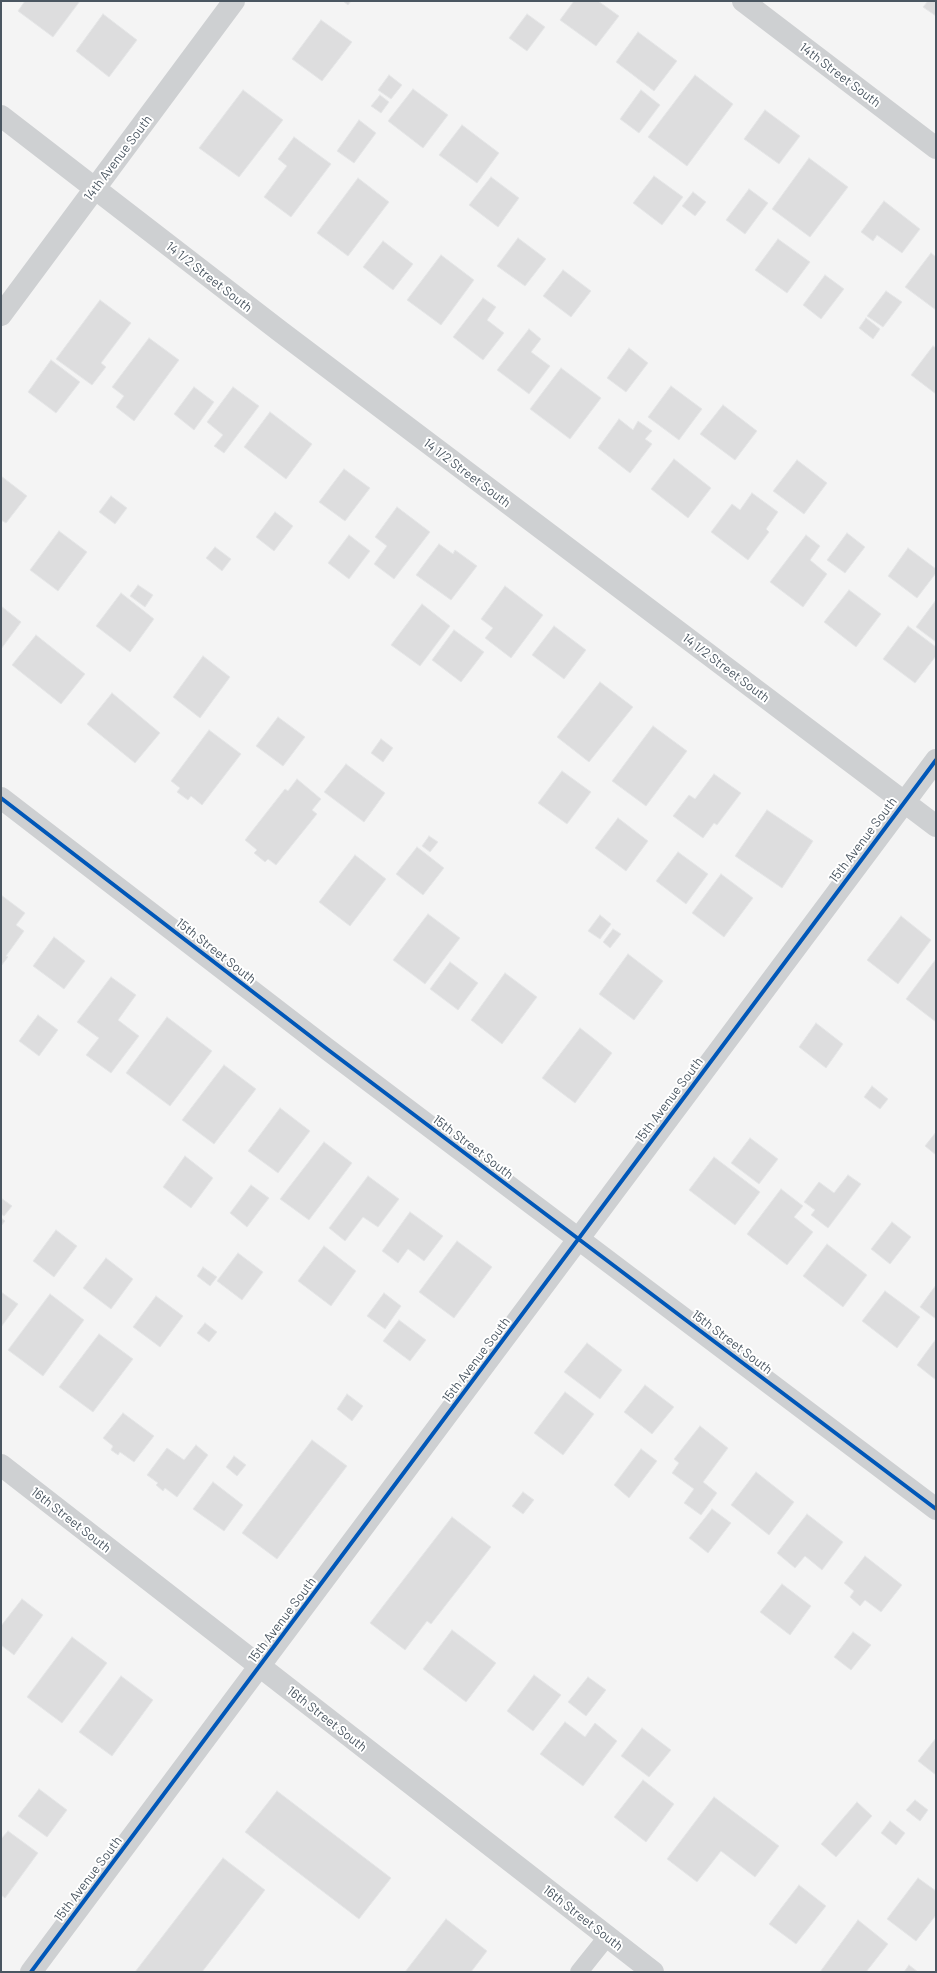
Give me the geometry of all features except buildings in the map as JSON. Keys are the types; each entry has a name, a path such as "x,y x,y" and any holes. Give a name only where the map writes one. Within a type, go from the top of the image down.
{"street":[{"name":"14th Avenue South","path":"1,315 96,189 234,1"},
{"name":"14th Street South","path":"744,1 936,148"},
{"name":"14 1/2 Street South","path":"1,116 294,342 936,826"},
{"name":"15th Avenue South","path":"31,1972 936,760"},
{"name":"15th Street South","path":"1,798 327,1049 936,1509"},
{"name":"16th Street South","path":"1,1465 653,1972"}],"lane":[{"path":"579,1972 607,1937"}],"cycle path":[{"path":"31,1972 936,760"},
{"path":"1,798 327,1049 936,1509"}]}
